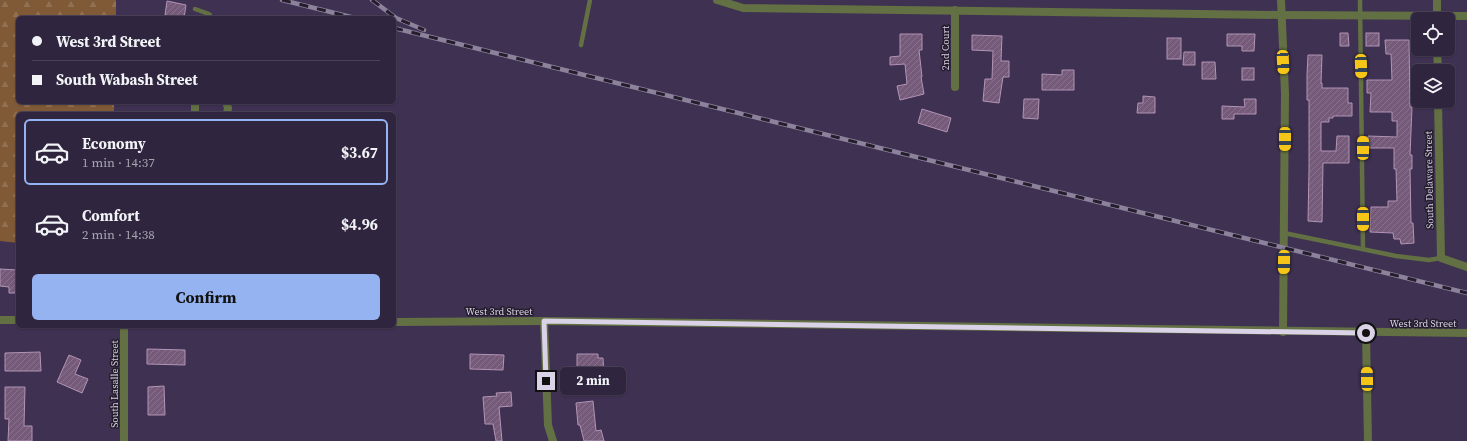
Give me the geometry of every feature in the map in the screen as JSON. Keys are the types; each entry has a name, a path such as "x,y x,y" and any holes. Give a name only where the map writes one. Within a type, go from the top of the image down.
{"street":[{"path":"717,0 743,4 955,10 1281,15 1360,14 1411,16"},
{"path":"1281,0 1285,93 1283,332"},
{"path":"1437,0 1437,12"},
{"name":"2nd Court","path":"955,10 955,87"},
{"path":"1455,16 1467,16"},
{"name":"South Delaware Street","path":"1438,108 1441,258"},
{"path":"1441,258 1467,267"},
{"path":"0,320 16,320"},
{"path":"544,321 548,425 553,441"},
{"name":"West 3rd Street","path":"396,322 544,321 1283,332 1467,333"},
{"name":"South Lasalle Street","path":"124,328 124,441"},
{"path":"1366,333 1368,441"}],"lane":[{"path":"581,45 590,0"},
{"path":"1360,0 1363,249"},
{"path":"195,9 209,14 210,16"},
{"path":"1284,233 1396,256 1429,260 1441,258"}],"green space":[{"path":"0,0 116,0 116,16 16,16 16,104 114,104 114,112 16,112 16,243 0,241"}],"building":[{"path":"167,1 186,5 184,16 165,15"},
{"path":"1340,33 1348,33 1349,46 1340,46"},
{"path":"1366,33 1379,33 1379,46 1366,46"},
{"path":"900,34 922,34 922,50 919,50 924,94 900,100 897,86 907,84 905,64 890,65 890,57 900,56"},
{"path":"1227,34 1255,34 1254,51 1242,51 1242,46 1227,46"},
{"path":"972,35 1002,36 1001,61 1009,61 1009,77 1003,77 999,103 983,101 985,79 992,79 993,51 972,50"},
{"path":"1167,38 1181,38 1181,59 1167,59"},
{"path":"1385,40 1409,40 1410,107 1412,108 1410,155 1412,155 1412,169 1410,169 1411,223 1413,223 1414,243 1401,244 1400,239 1394,239 1393,233 1370,232 1371,207 1388,207 1388,201 1397,201 1394,148 1368,148 1368,136 1397,137 1397,121 1392,121 1392,112 1370,112 1371,93 1367,93 1367,80 1392,80 1391,54 1386,54"},
{"path":"1184,52 1195,52 1195,65 1183,65"},
{"path":"1308,55 1322,55 1322,88 1348,88 1348,103 1352,103 1352,116 1333,116 1333,118 1329,118 1329,122 1321,122 1321,151 1336,151 1337,136 1349,136 1349,163 1323,163 1322,222 1308,221"},
{"path":"1202,62 1215,62 1216,79 1202,79"},
{"path":"1242,68 1254,68 1254,80 1242,80"},
{"path":"1062,70 1074,70 1074,90 1042,90 1042,74 1062,75"},
{"path":"1143,96 1155,97 1155,113 1137,113 1138,103 1143,103"},
{"path":"1024,99 1039,99 1038,119 1023,118"},
{"path":"1244,99 1256,99 1256,114 1234,114 1234,119 1222,119 1222,106 1245,107"},
{"path":"922,109 951,118 947,132 918,123"},
{"path":"0,269 16,270 16,293 9,293 9,287 0,286"},
{"path":"147,349 185,350 185,365 147,364"},
{"path":"40,352 41,371 5,371 5,353"},
{"path":"470,354 504,355 503,370 470,369"},
{"path":"577,354 598,354 598,358 603,358 604,375 592,375 592,382 577,382"},
{"path":"69,355 81,360 75,374 88,379 82,393 57,382"},
{"path":"164,386 165,415 148,415 148,387"},
{"path":"5,387 25,387 24,426 32,426 32,441 8,441 9,419 5,419"},
{"path":"511,392 512,406 499,407 502,441 496,441 493,424 485,424 483,397 497,396 496,393"},
{"path":"593,401 596,431 601,430 604,441 584,441 580,425 578,425 576,403"}],"railway":[{"path":"282,0 347,16"},
{"path":"372,0 393,16"},
{"path":"396,18 424,30"},
{"path":"396,28 1467,293"}],"route":[{"path":"546,381 544,321 1366,333"}]}
